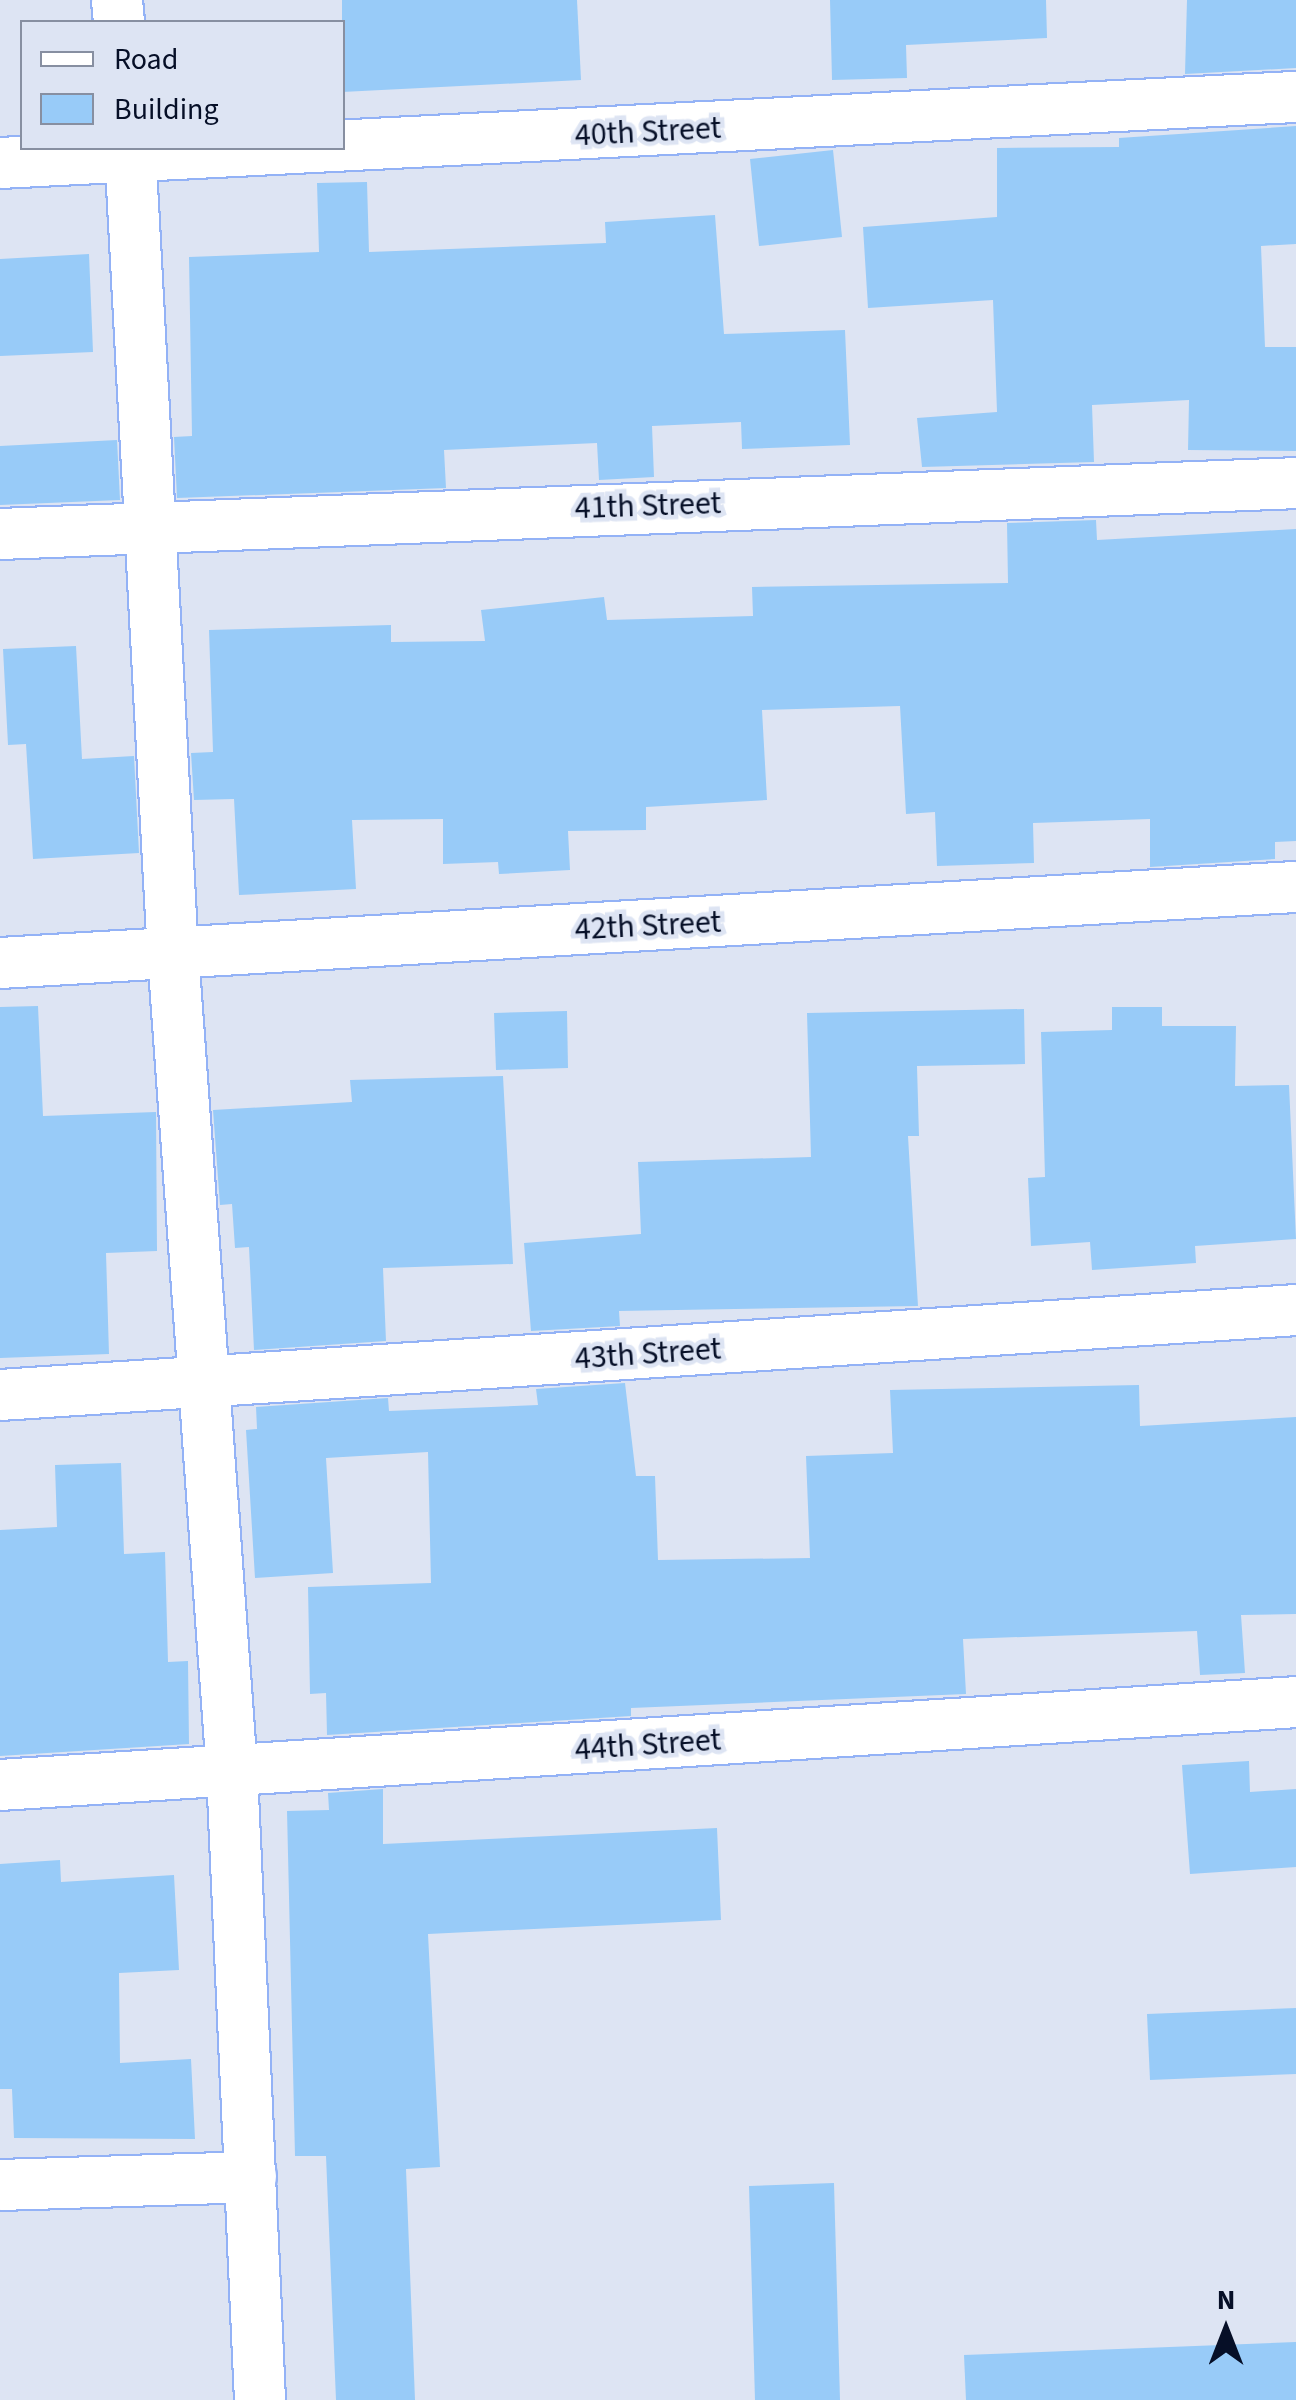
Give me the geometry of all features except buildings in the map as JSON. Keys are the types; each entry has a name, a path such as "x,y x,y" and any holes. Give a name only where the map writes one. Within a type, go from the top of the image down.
{"street":[{"name":"40th Street","path":"345,143 1296,96"},
{"name":"40th Street","path":"0,163 210,150"},
{"path":"130,154 173,954 232,1772 260,2400"},
{"name":"41th Street","path":"0,534 148,524 1296,483"},
{"name":"42th Street","path":"0,963 1296,888"},
{"name":"43th Street","path":"0,1395 204,1385 1296,1310"},
{"name":"44th Street","path":"0,1785 1296,1702"},
{"path":"0,2185 251,2176"}]}
